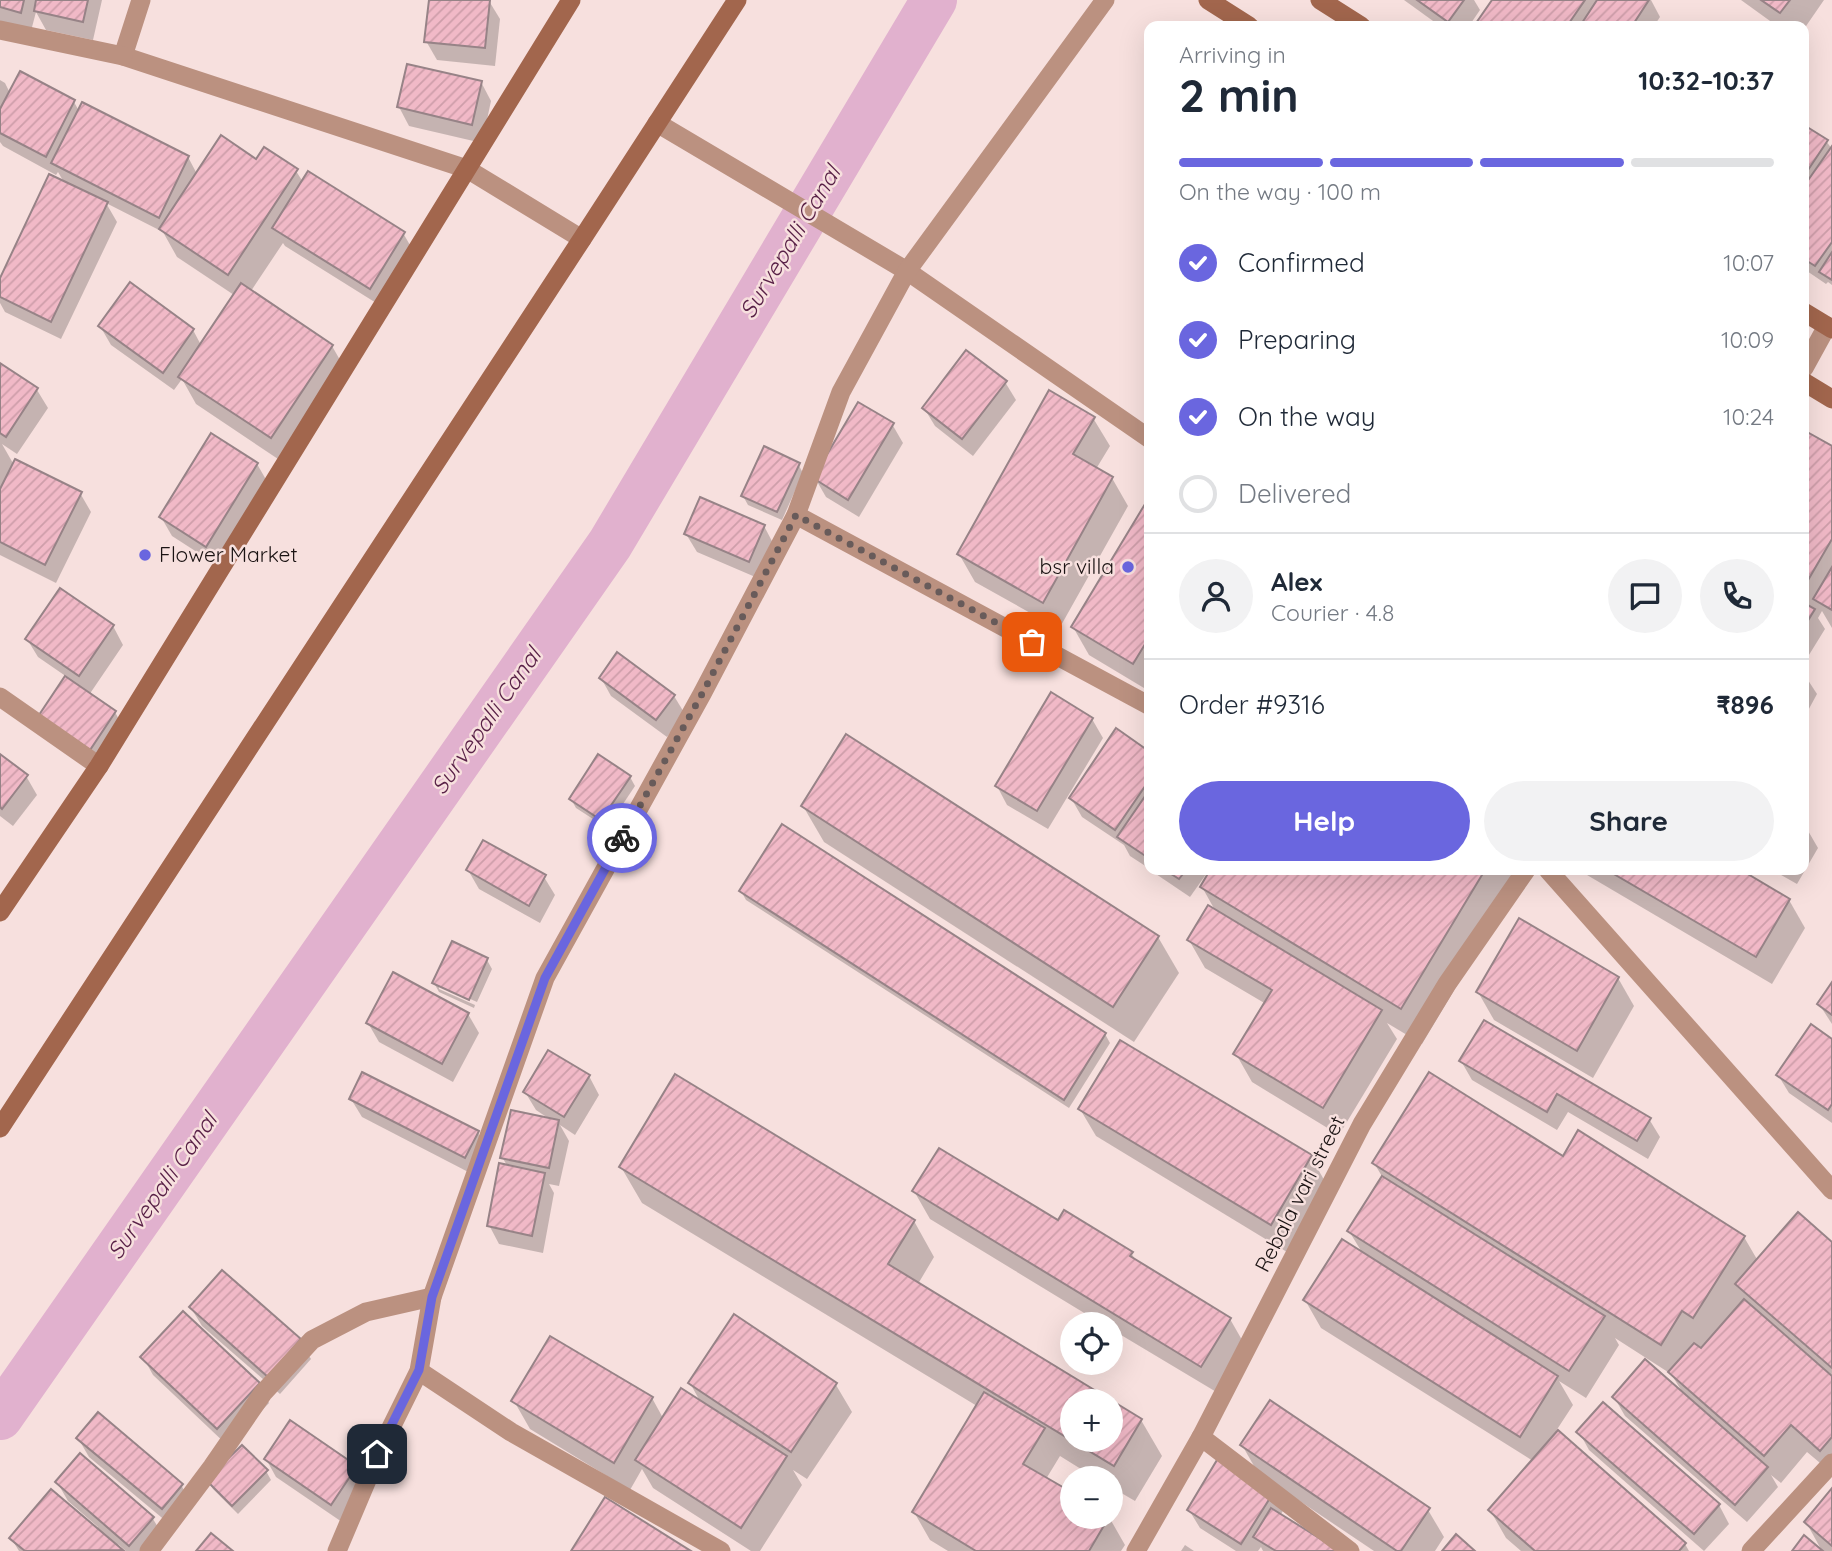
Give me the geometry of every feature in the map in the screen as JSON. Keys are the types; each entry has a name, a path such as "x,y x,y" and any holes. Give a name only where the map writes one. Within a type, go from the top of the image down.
{"main road":[{"path":"0,912 99,766 571,0"},
{"path":"0,1128 737,0"},
{"path":"1208,0 1241,21"},
{"path":"1320,0 1353,21"},
{"path":"1809,315 1830,328"},
{"path":"1809,385 1832,399"}],"street":[{"path":"123,56 141,0"},
{"path":"337,1551 377,1454 419,1370 432,1297 545,978 702,694 796,515 841,392 907,271 1105,0"},
{"path":"0,30 123,56 467,169 582,240"},
{"path":"657,123 907,271 1144,435"},
{"path":"1809,360 1830,328"},
{"path":"796,515 1144,703"},
{"path":"0,697 99,766"},
{"name":"Rebala vari street","path":"1136,1551 1201,1437 1362,1124 1447,984 1523,875"},
{"path":"1552,875 1832,1190"},
{"path":"149,1551 263,1393 312,1340 366,1312 432,1297"},
{"path":"419,1370 511,1432 721,1551"},
{"path":"1201,1437 1349,1551"},
{"path":"1751,1551 1832,1462"}],"building":[{"path":"0,0 24,0 21,13 0,7"},
{"path":"36,0 88,0 83,22 34,11"},
{"path":"429,0 490,0 485,48 424,42"},
{"path":"1417,0 1464,0 1447,21"},
{"path":"1492,0 1585,0 1570,21 1477,21"},
{"path":"1597,0 1649,0 1635,21 1583,21"},
{"path":"1761,0 1790,0 1780,13"},
{"path":"407,64 482,81 472,125 397,107"},
{"path":"20,71 75,100 46,157 0,133 0,109"},
{"path":"82,102 189,156 159,218 51,163"},
{"path":"1809,128 1828,140 1809,168"},
{"path":"221,135 256,159 264,147 298,169 228,275 159,229"},
{"path":"1832,146 1832,242 1815,266 1809,262 1809,179"},
{"path":"308,171 405,232 370,289 272,228"},
{"path":"49,174 108,202 51,322 0,297 0,278"},
{"path":"1832,252 1832,280 1819,272"},
{"path":"130,282 194,329 163,373 98,326"},
{"path":"241,283 333,345 271,438 178,377"},
{"path":"966,350 1007,381 962,439 922,408"},
{"path":"0,363 38,388 6,437 0,433"},
{"path":"1049,390 1095,417 1073,454 1113,477 1043,603 957,554"},
{"path":"858,402 894,423 848,500 813,478"},
{"path":"211,433 258,463 206,547 159,517"},
{"path":"1809,433 1832,446 1832,539 1809,578"},
{"path":"764,446 800,463 777,512 741,496"},
{"path":"15,459 82,492 45,565 0,542 0,489"},
{"path":"700,497 765,525 749,562 684,534"},
{"name":"bsr villa","path":"1144,506 1144,646 1133,664 1071,627"},
{"path":"1832,567 1832,610 1813,599"},
{"path":"60,588 114,625 79,676 25,639"},
{"path":"1809,606 1815,609 1809,619"},
{"path":"617,652 675,695 656,720 599,678"},
{"path":"65,676 116,711 90,750 39,715"},
{"path":"1051,692 1093,718 1037,811 995,786"},
{"path":"1116,728 1144,748 1144,788 1115,830 1069,798"},
{"path":"846,734 1159,936 1113,1007 801,806"},
{"path":"0,754 28,775 2,809 0,807"},
{"path":"598,754 631,776 601,820 569,799"},
{"path":"1144,798 1144,855 1117,837"},
{"path":"782,824 1106,1033 1064,1100 739,891"},
{"path":"483,840 546,875 529,906 466,870"},
{"path":"1207,875 1482,875 1401,1009 1200,887"},
{"path":"1616,875 1749,875 1790,899 1756,957"},
{"path":"1208,905 1382,1010 1323,1108 1233,1054 1272,990 1187,940"},
{"path":"1519,918 1619,977 1577,1051 1476,992"},
{"path":"452,941 488,958 469,1000 432,983"},
{"path":"393,972 469,1013 442,1064 366,1023"},
{"path":"1832,982 1832,1015 1817,1004"},
{"path":"1484,1020 1651,1118 1637,1141 1557,1094 1547,1112 1459,1061"},
{"path":"1811,1024 1832,1039 1832,1104 1828,1110 1776,1075"},
{"path":"1120,1040 1312,1155 1271,1225 1078,1109"},
{"path":"548,1050 590,1075 564,1117 523,1092"},
{"path":"362,1072 479,1131 465,1158 349,1099"},
{"path":"1429,1072 1563,1156 1578,1130 1745,1236 1693,1318 1682,1311 1661,1345 1372,1163"},
{"path":"675,1074 915,1220 888,1264 1060,1369 1060,1375 1070,1375 1093,1389 1060,1389 1060,1433 619,1167"},
{"path":"511,1110 559,1120 549,1168 500,1158"},
{"path":"939,1148 1058,1220 1064,1210 1133,1252 1130,1256 1231,1318 1201,1367 1123,1319 1123,1312 1111,1312 912,1191"},
{"path":"499,1163 545,1173 532,1236 487,1226"},
{"path":"1382,1176 1605,1316 1569,1371 1347,1231"},
{"path":"1798,1212 1832,1242 1832,1368 1735,1284"},
{"path":"1342,1239 1558,1376 1520,1437 1303,1300"},
{"path":"222,1270 301,1339 268,1377 189,1307"},
{"path":"1744,1299 1832,1376 1832,1437 1820,1451 1791,1425 1764,1456 1668,1372 1694,1343 1701,1348"},
{"path":"183,1311 260,1383 217,1429 140,1357"},
{"path":"734,1314 837,1383 791,1452 688,1383"},
{"path":"550,1336 653,1397 614,1463 511,1401"},
{"path":"1645,1359 1768,1467 1735,1505 1612,1397"},
{"path":"681,1388 787,1456 741,1528 635,1460"},
{"path":"984,1392 1045,1428 1023,1464 1060,1485 1060,1529 1102,1529 1089,1551 976,1551 912,1512"},
{"path":"1270,1400 1430,1508 1401,1551 1397,1551 1240,1445"},
{"path":"1603,1402 1720,1504 1694,1534 1576,1432"},
{"path":"1123,1407 1142,1419 1123,1451"},
{"path":"98,1412 183,1484 162,1509 76,1438"},
{"path":"290,1420 357,1466 331,1505 264,1459"},
{"path":"1558,1430 1686,1543 1679,1551 1535,1551 1488,1510"},
{"path":"242,1445 268,1470 232,1506 206,1480"},
{"path":"1091,1452 1122,1452 1114,1466"},
{"path":"80,1453 154,1517 129,1546 55,1482"},
{"path":"1220,1455 1275,1490 1241,1544 1187,1510"},
{"path":"1832,1488 1832,1546 1804,1522"},
{"path":"51,1489 123,1550 25,1551 9,1538"},
{"path":"605,1497 691,1551 571,1551"},
{"path":"1271,1508 1340,1551 1276,1551 1253,1537"},
{"path":"211,1533 233,1551 196,1551"},
{"path":"1456,1534 1475,1551 1442,1551"},
{"path":"1804,1535 1823,1551 1792,1551"}],"waterway":[{"name":"Survepalli Canal","path":"0,1417 610,544 934,0"}],"way so far":[{"path":"622,838 702,694 796,515 1032,642"}],"place":[{"name":"Flower Market","path":"145,555"},
{"name":"bsr villa","path":"1128,567"}],"route":[{"path":"377,1454 419,1370 432,1297 545,978 622,838"}]}
